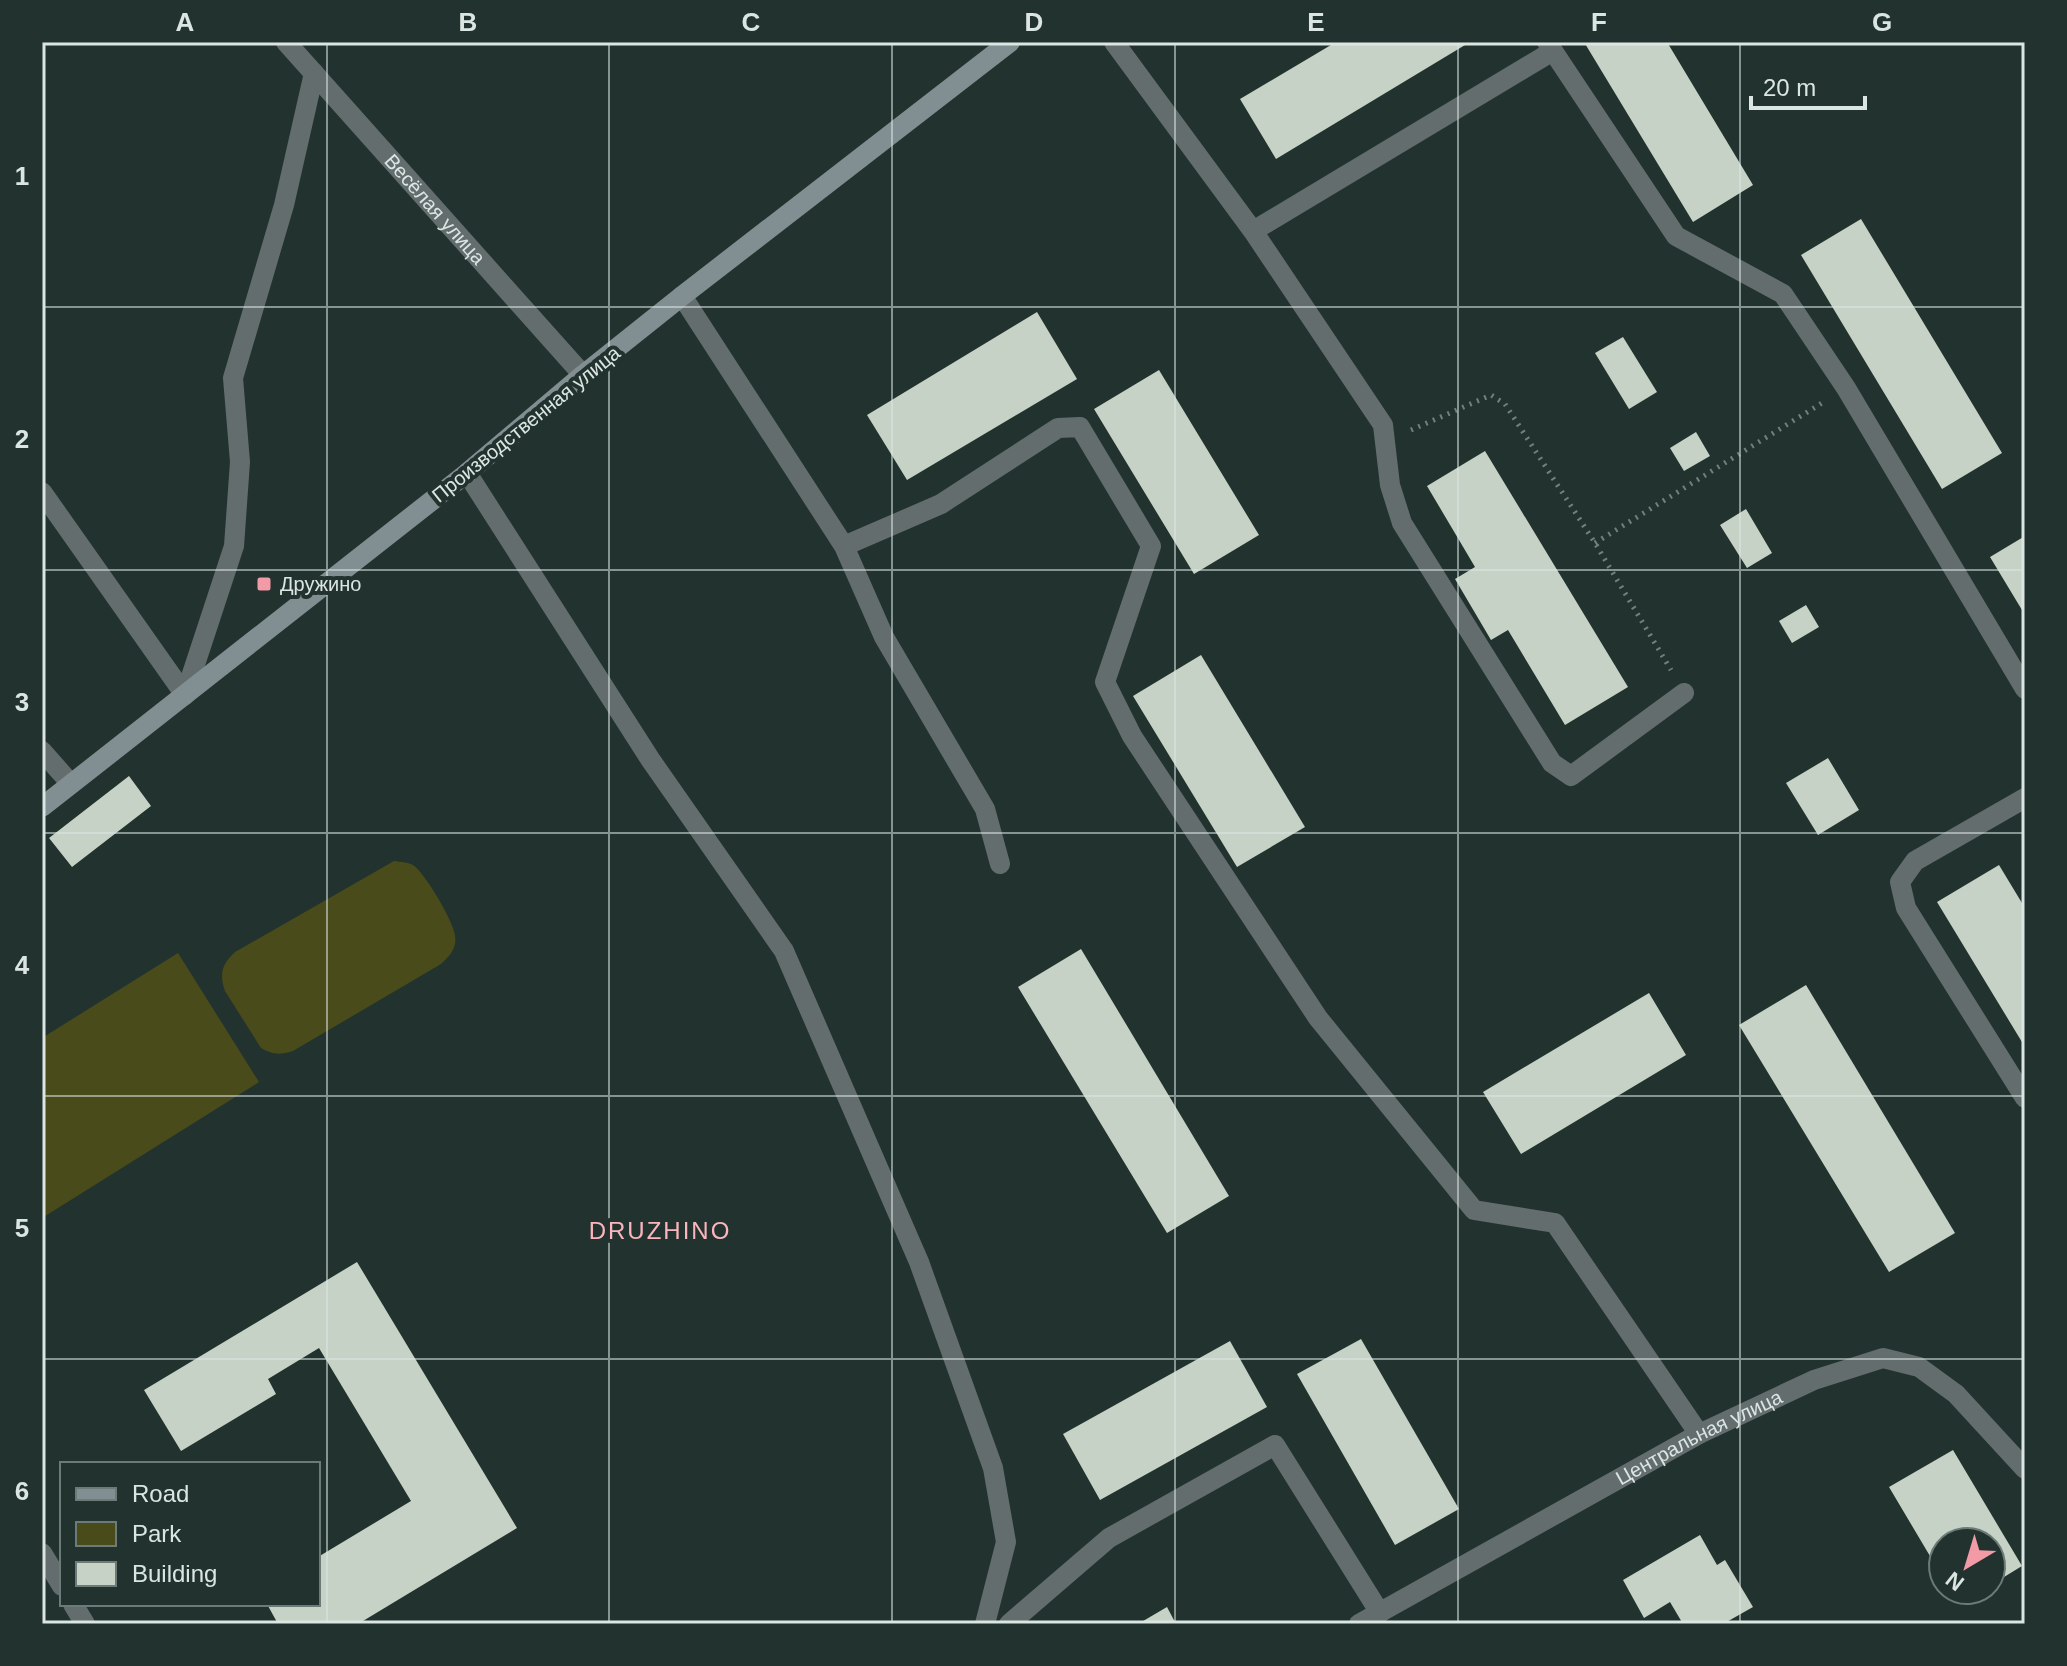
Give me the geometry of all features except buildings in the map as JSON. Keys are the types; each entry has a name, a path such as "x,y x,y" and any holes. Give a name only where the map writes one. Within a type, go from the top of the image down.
{"street":[{"name":"Весёлая улица","path":"286,42 583,375"},
{"name":"Производственная улица","path":"42,807 467,473 682,296 1010,42"},
{"path":"1114,42 1253,231 1383,425 1390,485 1402,523 1552,763 1571,776 1684,693"},
{"path":"1253,231 1550,46 1676,236 1783,294 1846,388 2025,689"},
{"path":"185,695 234,546 240,462 233,378 284,205 314,73"},
{"path":"682,296 844,546 884,637 985,809 1000,864"},
{"path":"844,546 941,504 1058,428 1080,427 1151,546 1105,682 1132,736 1328,1030 1474,1210 1555,1223 1699,1434"},
{"path":"467,473 650,759 784,951 919,1262 993,1468 1006,1542 985,1624"},
{"path":"42,492 185,695"},
{"path":"42,751 71,784"},
{"path":"2025,798 1915,861 1900,882 1906,908 2025,1098"},
{"name":"Центральная улица","path":"1359,1624 1699,1434 1814,1380 1883,1358 1919,1367 1956,1394 2025,1469"},
{"path":"1009,1624 1109,1538 1275,1445 1380,1613"},
{"path":"42,1553 60,1583"},
{"path":"74,1606 85,1624"}],"path":[{"path":"1595,543 1846,388"},
{"path":"1385,442 1491,395 1505,404 1595,543 1684,693"}],"green space":[{"path":"394,861 413,865 438,898 455,936 450,955 441,964 293,1051 277,1054 261,1048 225,991 222,974 227,961 235,952"},
{"path":"178,953 259,1082 42,1218 42,1038"}],"place":[{"name":"Дружино","path":"264,584"}],"district":[{"name":"DRUZHINO","path":"660,1231"}]}
